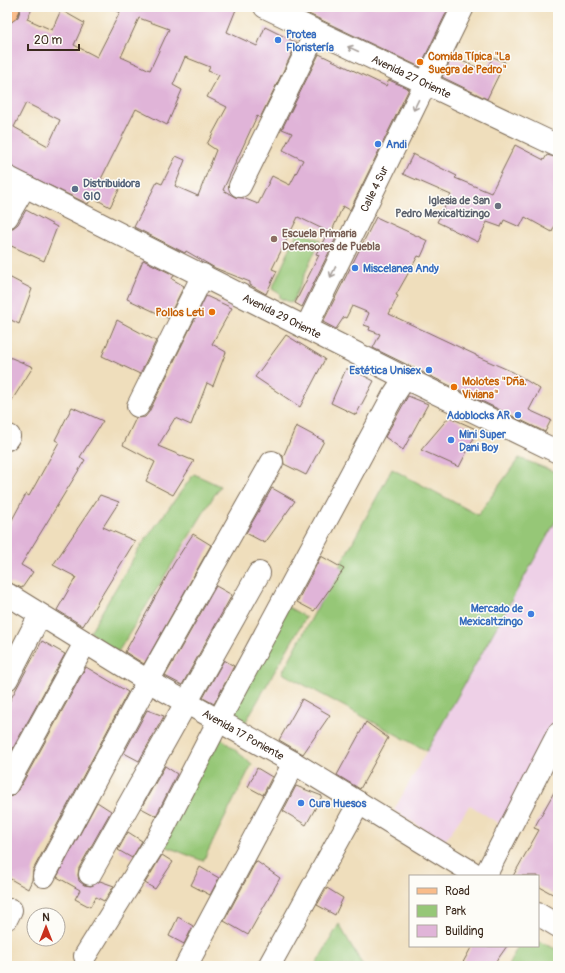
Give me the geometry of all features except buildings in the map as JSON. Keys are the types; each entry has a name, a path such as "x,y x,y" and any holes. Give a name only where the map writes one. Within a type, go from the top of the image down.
{"main road":[{"path":"7,11 9,7"}],"street":[{"name":"Avenida 27 Oriente","path":"266,7 558,146"},
{"name":"Calle 4 Sur","path":"306,328 463,7"},
{"path":"240,186 316,32"},
{"path":"7,217 16,181"},
{"name":"Avenida 29 Oriente","path":"16,181 203,274 405,378 558,452"},
{"path":"138,406 203,274"},
{"path":"85,956 159,837 218,722 393,396 405,378"},
{"path":"44,876 148,681 272,462"},
{"path":"90,874 259,573"},
{"name":"Avenida 17 Poniente","path":"7,594 148,681 218,722 294,763 476,875"},
{"path":"7,679 40,615"},
{"path":"7,785 85,643"},
{"path":"486,875 558,734"},
{"path":"186,966 294,763"},
{"path":"269,966 359,803"},
{"path":"539,915 558,926"}],"shaded area":[{"name":"Mercado de Mexicaltzingo","path":"558,517 558,712 501,825 470,805 444,842 394,810"}],"green space":[{"path":"298,231 320,240 292,303 280,298 280,294 272,289"},
{"path":"519,458 558,473 558,517 427,751 282,673 392,469 478,515"},
{"path":"194,474 220,486 118,652 90,632 140,547"},
{"path":"286,606 306,617 242,728 226,719"},
{"path":"217,735 252,764 203,861 160,844"},
{"path":"339,924 363,966 315,966"},
{"path":"539,941 558,950 558,966 508,966 518,947 539,947"}],"place":[{"name":"Protea Floristería","path":"278,40"},
{"name":"Comida Típica \"La Suegra de Pedro\"","path":"420,62"},
{"name":"Andi","path":"378,144"},
{"name":"Distribuidora GIO","path":"75,189"},
{"name":"Iglesia de San Pedro Mexicaltizingo","path":"498,206"},
{"name":"Escuela Primaria Defensores de Puebla","path":"274,239"},
{"name":"Miscelanea Andy","path":"355,268"},
{"name":"Pollos Leti","path":"212,312"},
{"name":"Estética Unisex","path":"429,370"},
{"name":"Molotes \"Dña. Viviana\"","path":"454,387"},
{"name":"Adoblocks AR","path":"518,415"},
{"name":"Mini Super Dani Boy","path":"451,440"},
{"name":"Mercado de Mexicaltzingo","path":"531,614"},
{"name":"Cura Huesos","path":"301,803"}]}
